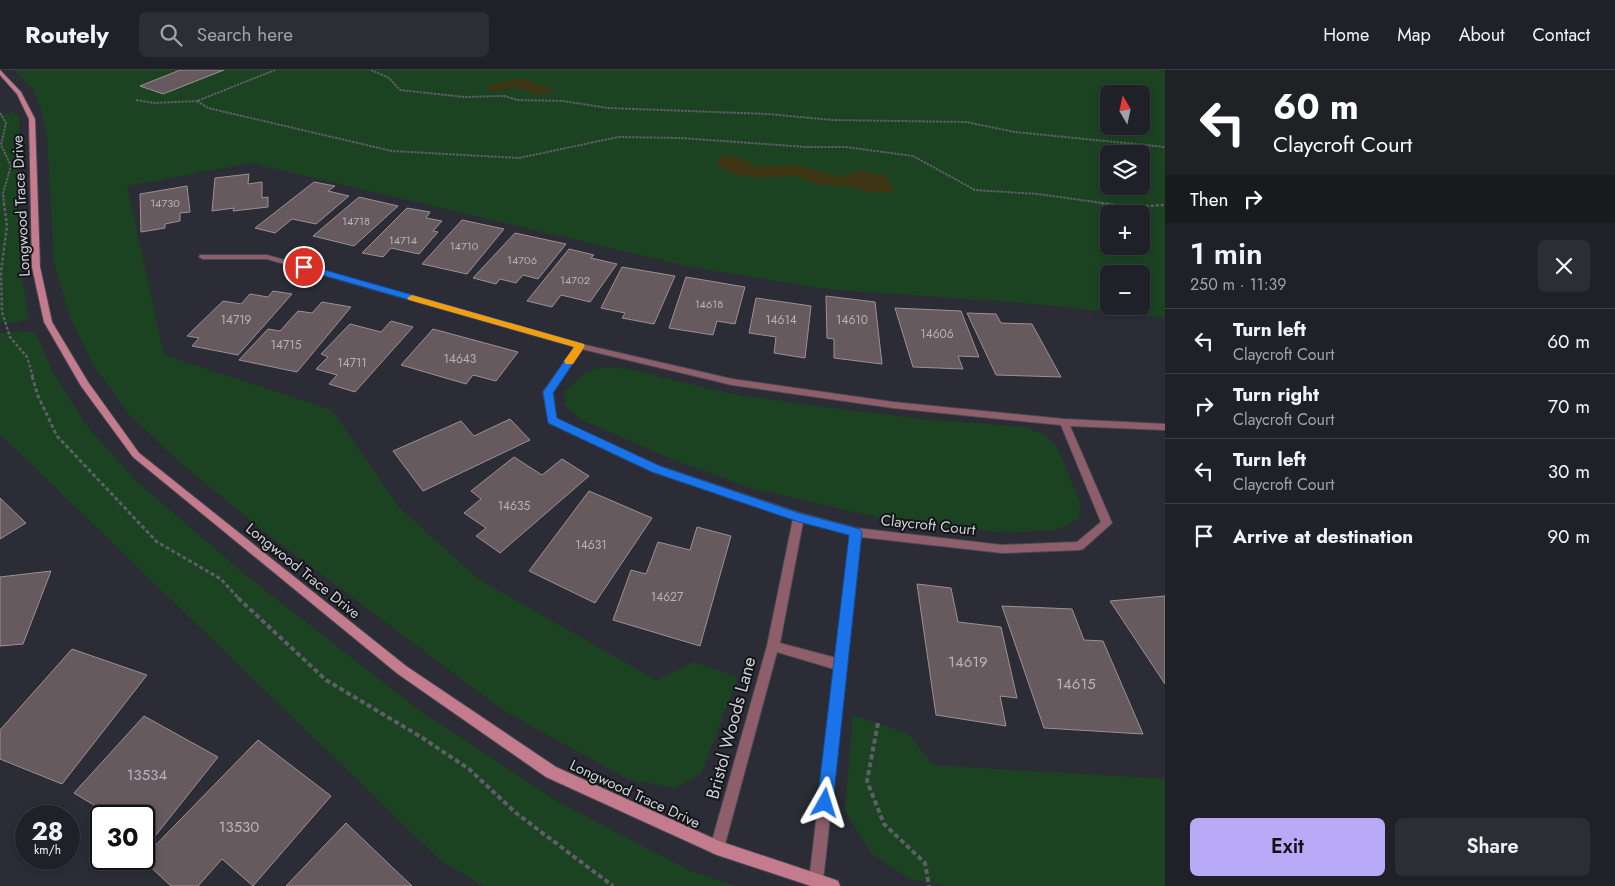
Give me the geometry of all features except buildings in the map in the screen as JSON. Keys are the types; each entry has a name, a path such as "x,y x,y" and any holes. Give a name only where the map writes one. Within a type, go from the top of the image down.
{"street":[{"name":"Longwood Trace Drive","path":"0,72 19,92 28,106 32,119 36,267 48,322 84,384 136,455 402,670 551,772 717,848 833,886"},
{"path":"203,257 267,257 580,346 732,382 892,405 1064,422 1165,427"},
{"name":"Claycroft Court","path":"580,346 548,392 552,420 656,469 799,517 856,532 1002,548 1078,546 1107,522 1064,422"},
{"name":"Bristol Woods Lane","path":"717,848 773,646 799,517"},
{"path":"816,881 856,532"},
{"name":"Bristol Woods Lane","path":"773,646 841,665"}],"path":[{"path":"136,100 154,103 197,102 275,70"},
{"path":"371,70 389,78 400,90 464,97 504,96 518,100 563,101 608,108 768,114 832,120 966,122 1015,132 1165,147"},
{"path":"197,102 208,108 392,150 520,158 618,137 680,138 807,147 846,147 913,156 975,190 1038,194 1129,207 1165,205"},
{"path":"878,723 867,781 884,824 925,863 929,886"}],"green space":[{"path":"14,70 1165,70 1165,318 1137,315 1150,315 1150,265 1100,265 1100,311 1026,303 825,289 691,267 251,163 127,186 164,355 332,410 398,506 477,578 656,680 694,662 738,677 701,774 675,788 627,779 503,710 265,532 177,460 129,414 92,363 70,317 54,263 47,136 40,106 33,89"},
{"path":"12,112 19,115 18,235 21,270 29,318 18,322 0,323 0,115"},
{"path":"25,331 36,334 53,372 86,425 136,481 247,576 420,711 560,803 693,872 737,886 483,886 440,860 0,434 0,333"},
{"path":"605,367 629,369 727,393 816,406 924,419 1025,427 1046,435 1058,449 1080,502 1079,519 1055,530 1011,532 950,529 873,516 754,489 671,459 580,419 565,405 564,392 586,372"},
{"path":"853,715 909,734 933,765 1165,779 1165,886 946,886 910,879 872,854 845,811"}],"sand":[{"path":"522,78 556,91 534,95 518,87 490,92 488,85"},
{"path":"722,155 738,157 758,167 798,165 839,177 858,171 886,175 894,192 869,192 847,186 819,185 793,175 766,178 735,175 715,163"}],"slow traffic":[{"path":"412,298 580,346 569,361"}],"route":[{"path":"304,267 580,346 548,392 552,420 656,469 799,517 856,532 825,803"}]}
